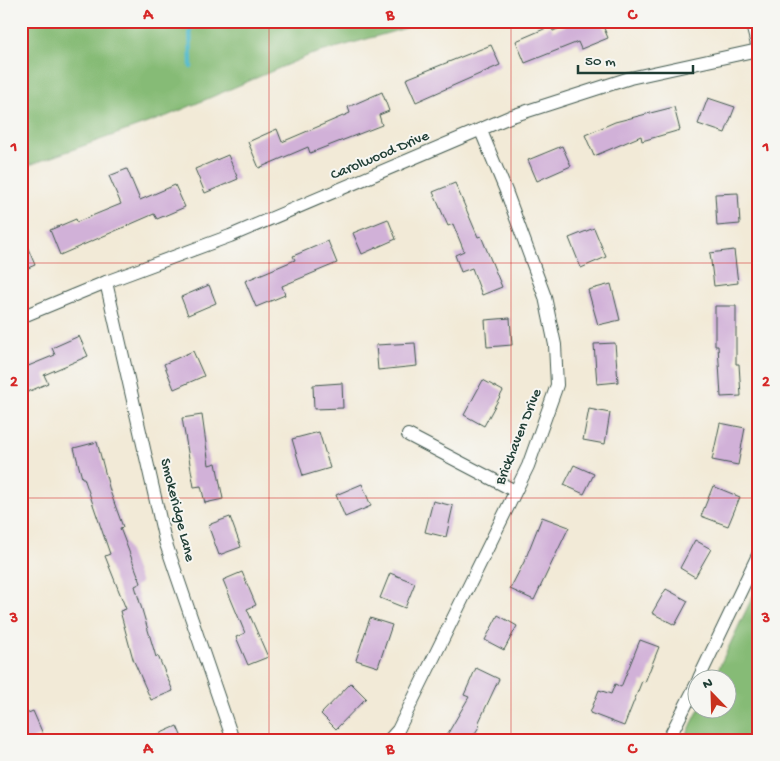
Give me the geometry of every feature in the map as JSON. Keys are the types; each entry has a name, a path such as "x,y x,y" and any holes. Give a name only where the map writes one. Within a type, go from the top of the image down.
{"street":[{"path":"751,21 759,51"},
{"name":"Carolwood Drive","path":"21,317 106,282 230,236 521,113 630,78 759,51"},
{"name":"Brickhaven Drive","path":"389,740 398,730 542,432 557,385 555,344 545,297 506,191 481,130"},
{"name":"Smokeridge Lane","path":"106,282 165,541 233,740"},
{"path":"408,435 514,491"},
{"path":"704,668 759,553"},
{"path":"668,740 688,700"}],"green space":[{"path":"21,21 431,21 310,55 167,116 21,168"},
{"path":"759,583 759,740 684,740 695,718 738,718 738,668 719,668"}],"building":[{"path":"577,21 601,21 608,38 581,49 578,42 525,63 516,41 551,26 553,31"},
{"path":"491,45 500,65 416,102 406,79"},
{"path":"382,92 389,111 379,115 382,125 310,153 308,147 259,168 248,142 277,129 282,142 350,113 348,107"},
{"path":"708,98 735,107 725,133 698,124"},
{"path":"674,107 680,130 642,141 641,136 594,156 585,135 615,122"},
{"path":"562,146 571,166 537,181 528,160"},
{"path":"228,155 238,179 205,193 195,169"},
{"path":"127,169 140,200 175,185 185,207 157,219 154,214 60,255 50,230 76,219 77,222 121,204 109,176"},
{"path":"455,183 478,237 481,236 502,287 482,295 472,268 461,272 455,255 464,251 453,224 448,226 433,192"},
{"path":"738,193 740,224 717,226 715,194"},
{"path":"388,219 396,239 362,254 353,233"},
{"path":"594,228 606,257 581,268 569,238"},
{"path":"21,232 35,265 21,271"},
{"path":"328,241 337,263 282,286 285,295 256,307 245,281 295,260 293,256"},
{"path":"734,250 738,283 714,286 710,253"},
{"path":"611,284 620,320 598,325 588,290"},
{"path":"209,285 216,303 188,315 181,297"},
{"path":"715,306 736,306 736,364 739,364 741,396 721,397 718,346 715,346"},
{"path":"510,318 512,345 487,347 485,320"},
{"path":"79,336 88,356 44,375 48,383 21,395 21,369 55,355 52,348"},
{"path":"415,343 417,366 378,370 376,345"},
{"path":"615,343 618,382 597,384 594,344"},
{"path":"193,351 204,376 174,389 164,364"},
{"path":"483,380 503,391 484,426 464,415"},
{"path":"342,383 343,408 314,409 313,385"},
{"path":"589,409 610,413 605,444 583,440"},
{"path":"202,415 209,465 216,463 223,499 205,503 201,486 194,487 182,418"},
{"path":"720,423 745,428 738,465 712,460"},
{"path":"319,432 330,468 303,476 292,439"},
{"path":"97,442 110,491 123,527 120,528 141,583 135,586 156,657 158,656 173,691 151,700 133,659 120,611 126,609 105,556 110,554 84,478 82,478 74,448"},
{"path":"574,465 594,474 584,494 564,485"},
{"path":"362,484 371,506 345,517 336,495"},
{"path":"713,486 740,497 728,526 701,516"},
{"path":"433,501 453,506 446,537 425,532"},
{"path":"230,517 241,547 219,555 208,525"},
{"path":"542,517 569,527 534,600 510,589 525,560"},
{"path":"695,540 711,549 695,577 680,568"},
{"path":"242,572 256,605 247,609 268,657 248,665 236,637 245,633 223,580"},
{"path":"390,573 415,583 405,608 380,598"},
{"path":"666,589 688,601 675,625 652,613"},
{"path":"498,615 517,626 504,650 485,640"},
{"path":"370,618 392,625 378,667 356,660"},
{"path":"640,640 659,647 645,682 642,681 624,726 590,713 599,690 611,694 615,684 621,687"},
{"path":"476,668 499,679 478,724 480,725 471,740 444,740 469,697 464,695"},
{"path":"351,683 366,698 336,729 321,714"},
{"path":"33,711 43,734 30,740 21,740 21,716"},
{"path":"177,726 183,740 145,740"}],"waterway":[{"path":"190,21 191,67"}]}
